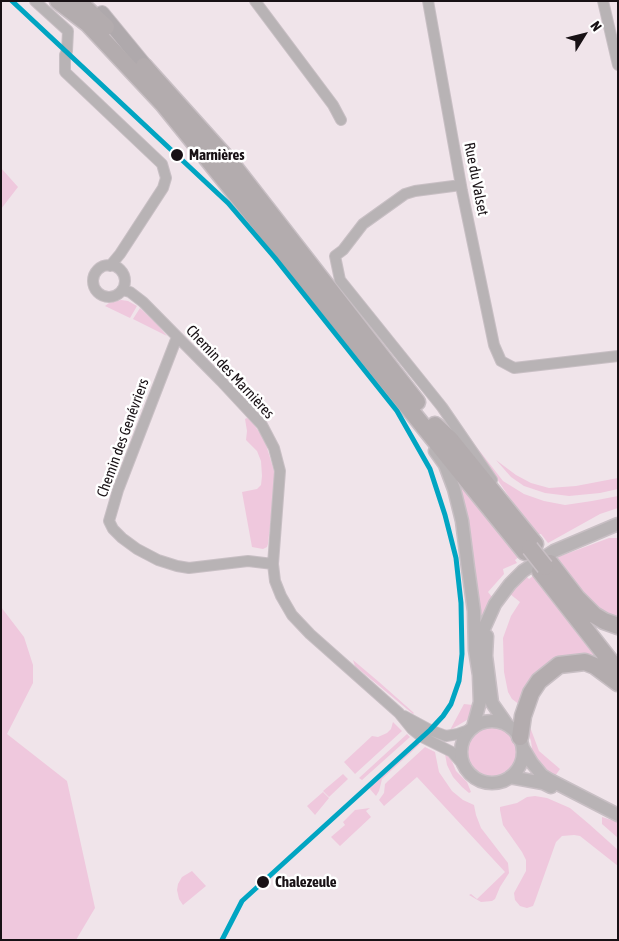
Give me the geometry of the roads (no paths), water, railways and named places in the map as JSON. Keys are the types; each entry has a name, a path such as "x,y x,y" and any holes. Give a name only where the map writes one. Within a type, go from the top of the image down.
{"main road":[{"path":"58,1 88,24 163,104 394,391 530,548"},
{"path":"78,1 95,16 160,84 232,164 435,425 446,442 618,658"},
{"path":"90,1 160,84"},
{"path":"435,425 450,439 518,524 530,548"},
{"path":"545,567 594,615 604,622 618,626"},
{"path":"545,567 618,671"},
{"path":"522,743 522,716 531,693 539,681 559,665 585,662 595,666 618,683"}],"street":[{"path":"35,1 68,31 65,72 162,164 166,178 163,188 120,254 110,266"},
{"path":"255,1 333,105 341,120"},
{"name":"Rue du Valset","path":"428,1 461,185 494,345 501,361 514,368 618,356"},
{"path":"603,1 618,65"},
{"path":"461,185 415,190 404,194 363,224 343,250 335,256 340,280 454,424 506,500 518,524"},
{"path":"110,266 118,268 124,274 125,282 122,290 115,296 106,297 95,288 95,275 101,268 110,266"},
{"name":"Chemin des Marnières","path":"122,290 130,292 143,302 257,419 274,448 280,471 273,564 275,581 281,596 292,615 310,634 399,713"},
{"name":"Chemin des Genévriers","path":"177,337 118,490 109,521 113,529 122,538 137,549 158,560 177,566 190,568 248,561 273,564"},
{"path":"394,391 445,465 454,488 462,521 474,611 475,650 479,674 480,702 471,728 463,738 461,758 464,767"},
{"path":"479,674 482,633 489,615 502,593 523,571 554,551 615,526"},
{"path":"489,615 486,641 488,678 492,703 506,724"},
{"path":"399,713 430,730 446,736 458,734 479,723 492,720 506,724 514,729 532,763 542,775 618,815"},
{"path":"399,713 412,729 422,737 452,752 475,778 488,783 501,782 510,777 521,764 522,743"},
{"path":"510,777 543,783 583,804 618,819"}],"place":[{"name":"Marnières","path":"177,155"},
{"name":"Chalezeule","path":"263,882"}]}
